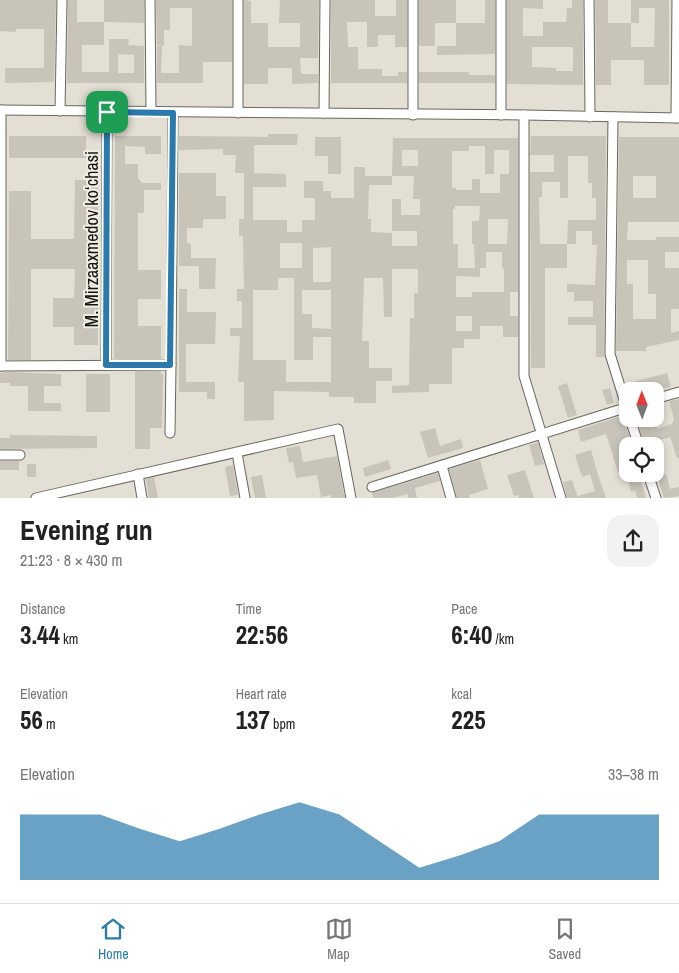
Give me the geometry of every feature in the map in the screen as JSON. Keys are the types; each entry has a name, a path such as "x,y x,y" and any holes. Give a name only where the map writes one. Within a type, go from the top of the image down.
{"street":[{"path":"60,111 62,0"},
{"path":"150,0 150,112"},
{"path":"238,0 238,113"},
{"path":"324,113 325,0"},
{"path":"413,0 413,115"},
{"path":"501,0 501,115"},
{"path":"590,0 590,117"},
{"path":"170,365 0,366 1,110 677,118 678,4"},
{"name":"M. Mirzaaxmedov koʻchasi","path":"106,365 107,112"},
{"path":"170,433 173,113"},
{"path":"524,115 524,376 561,498"},
{"path":"613,117 610,354 619,383"},
{"path":"664,396 679,392"},
{"path":"372,487 619,411"},
{"path":"36,498 338,429 351,498"},
{"path":"237,453 245,498"},
{"path":"0,455 20,455"},
{"path":"442,466 452,498"},
{"path":"138,474 142,498"},
{"path":"651,482 656,498"}],"building":[{"path":"0,0 56,0 54,82 5,83 5,68 44,68 44,29 16,29 16,32 0,31"},
{"path":"68,0 77,0 77,22 104,22 104,45 82,45 82,72 109,72 109,39 129,39 128,45 144,46 144,83 67,83","holes":["118,54 134,55 134,73 118,73"]},
{"path":"104,0 144,0 144,23 104,22"},
{"path":"156,0 232,0 232,62 203,62 203,83 157,83 157,46 162,46 161,73 179,73 179,45 192,46 192,8 170,8 170,30 164,30 164,46 157,45"},
{"path":"244,0 251,1 251,23 268,23 268,47 300,47 300,23 279,23 280,0 319,0 318,58 300,58 301,74 318,74 318,83 292,84 292,68 268,68 268,84 244,84"},
{"path":"331,0 375,0 375,16 396,16 396,0 407,0 407,47 395,47 395,35 378,35 378,47 367,47 367,22 347,22 348,47 358,47 358,69 382,69 382,76 398,76 398,72 407,72 407,83 331,83"},
{"path":"419,0 456,0 456,23 435,23 435,46 419,46"},
{"path":"485,0 495,0 495,54 437,55 437,46 456,46 456,23 485,23"},
{"path":"507,0 543,0 543,9 523,8 523,36 543,36 543,22 566,22 567,8 572,8 572,0 583,0 583,85 507,84","holes":["532,47 573,47 573,71 556,71 556,68 532,67"]},
{"path":"595,0 608,0 608,23 631,23 631,0 669,0 669,85 644,85 644,60 611,60 611,85 596,85","holes":["639,8 655,8 654,47 631,47 631,23 639,23"]},
{"path":"419,72 469,72 469,75 495,75 495,83 419,83"},
{"path":"268,134 298,134 297,145 254,145 254,173 286,174 286,187 253,187 253,220 287,220 287,232 302,232 302,220 315,220 315,198 304,198 304,181 323,181 323,191 331,191 331,198 354,198 354,167 365,167 365,176 392,176 393,138 518,138 518,292 510,292 510,316 518,316 518,337 503,337 503,326 480,326 480,339 464,339 464,348 452,348 452,384 429,384 429,392 392,393 392,386 409,385 410,318 414,318 414,293 418,293 418,269 392,269 392,317 384,317 383,278 364,278 362,341 369,341 369,368 392,368 392,381 376,381 376,403 354,403 354,397 329,397 329,392 274,391 274,420 244,421 244,382 238,382 240,336 230,336 230,328 242,328 242,301 237,301 237,289 244,289 243,236 239,236 239,219 244,219 244,173 235,173 236,155 223,155 223,149 179,150 179,136 268,137","holes":["469,146 485,146 485,174 494,174 494,150 509,150 509,174 500,174 500,193 480,193 480,179 472,179 472,190 456,190 456,188 452,188 452,151 469,151","402,150 418,150 418,166 402,166","392,176 414,176 413,199 420,199 420,215 401,215 401,199 392,199 392,231 417,231 417,246 392,246 392,233 371,232 371,219 368,219 369,185 392,185","455,206 480,206 479,221 472,221 475,268 458,268 458,244 453,244 453,209 455,209","488,219 508,219 507,244 488,244","280,243 302,243 302,268 280,268","331,247 331,282 313,282 313,248","486,252 502,252 504,292 472,292 472,297 456,297 456,276 480,277 480,268 486,268","278,278 294,278 294,360 313,360 313,337 331,337 331,382 286,382 286,360 253,360 253,290 278,290","302,290 331,290 331,329 312,328 312,314 302,314","456,316 472,316 472,331 456,331"]},
{"path":"9,136 86,136 86,158 9,158"},
{"path":"115,136 161,136 161,154 145,154 145,147 125,146 125,164 138,164 138,178 142,183 161,183 161,190 144,190 144,213 138,213 138,270 161,270 161,299 138,299 138,326 161,326 161,359 114,359"},
{"path":"531,136 606,136 604,357 596,357 596,325 568,325 568,317 593,317 593,301 574,301 574,292 567,292 567,284 595,285 597,245 592,245 592,231 576,231 576,244 567,244 567,268 545,268 545,368 531,368 530,172 554,172 554,155 530,155","holes":["568,156 588,156 588,183 592,183 592,198 596,198 596,220 568,220 567,244 540,244 539,197 542,197 542,182 560,182 560,198 568,198"]},
{"path":"315,137 341,137 341,174 328,174 328,156 315,156"},
{"path":"619,137 679,137 679,222 628,222 627,240 656,240 656,237 679,237 679,252 665,252 665,268 679,268 679,309 671,309 671,333 679,331 679,340 646,347 646,351 616,351","holes":["633,176 656,176 656,198 633,198","627,260 648,260 648,294 656,294 656,319 633,319 633,284 627,284"]},
{"path":"179,173 216,173 216,196 226,196 226,219 203,219 203,228 187,228 187,243 191,244 191,258 216,258 215,289 199,289 199,266 179,266"},
{"path":"75,180 98,180 98,345 74,345 74,327 53,327 53,298 74,298 75,269 31,269 31,360 8,360 9,191 31,191 31,239 74,239"},
{"path":"179,289 187,289 187,312 216,312 215,344 186,344 186,382 215,382 215,399 207,399 207,392 179,392"},
{"path":"135,371 161,371 161,374 163,374 162,428 150,428 150,449 135,449"},
{"path":"0,373 61,374 61,386 44,386 44,403 61,403 61,411 28,411 28,386 10,386 10,383 0,383"},
{"path":"667,373 671,387 664,389 664,382 633,382"},
{"path":"86,374 110,374 110,412 86,412"},
{"path":"567,383 577,415 568,418 558,386"},
{"path":"610,388 614,403 607,405 602,390"},
{"path":"679,399 679,458 677,458 670,437 664,439 664,437 642,437 639,428 657,429 672,424 674,419 669,401"},
{"path":"619,417 619,428 627,428 629,437 619,437 619,472 606,434 581,442 578,430"},
{"path":"435,428 440,446 461,439 463,448 428,458 420,432"},
{"path":"10,435 97,436 97,448 0,449 0,438 10,438"},
{"path":"538,442 544,464 535,466 529,445"},
{"path":"300,446 303,462 337,456 345,498 331,498 331,495 321,497 317,475 296,478 293,462 289,463 286,448"},
{"path":"591,450 606,498 578,498 578,496 595,491 590,474 582,477 575,455"},
{"path":"388,460 391,469 365,477 363,468"},
{"path":"480,460 488,489 469,495 470,498 457,498 449,469"},
{"path":"0,461 19,461 19,470 0,470"},
{"path":"27,464 36,464 36,477 27,477"},
{"path":"233,465 238,495 230,496 225,467"},
{"path":"525,470 534,498 514,496 507,475"},
{"path":"438,473 440,481 415,488 417,498 408,498 408,494 392,498 373,498 372,493"},
{"path":"664,474 666,474 670,489 679,487 679,496 664,498 659,482 664,482"},
{"path":"262,475 266,498 255,498 251,477"},
{"path":"154,477 158,498 149,498 146,479"},
{"path":"572,480 578,498 567,498 563,482"},
{"path":"628,482 641,482 646,498 637,498 635,490 631,492"}],"route":[{"path":"107,112 173,113 170,365 106,365 107,112"}]}
